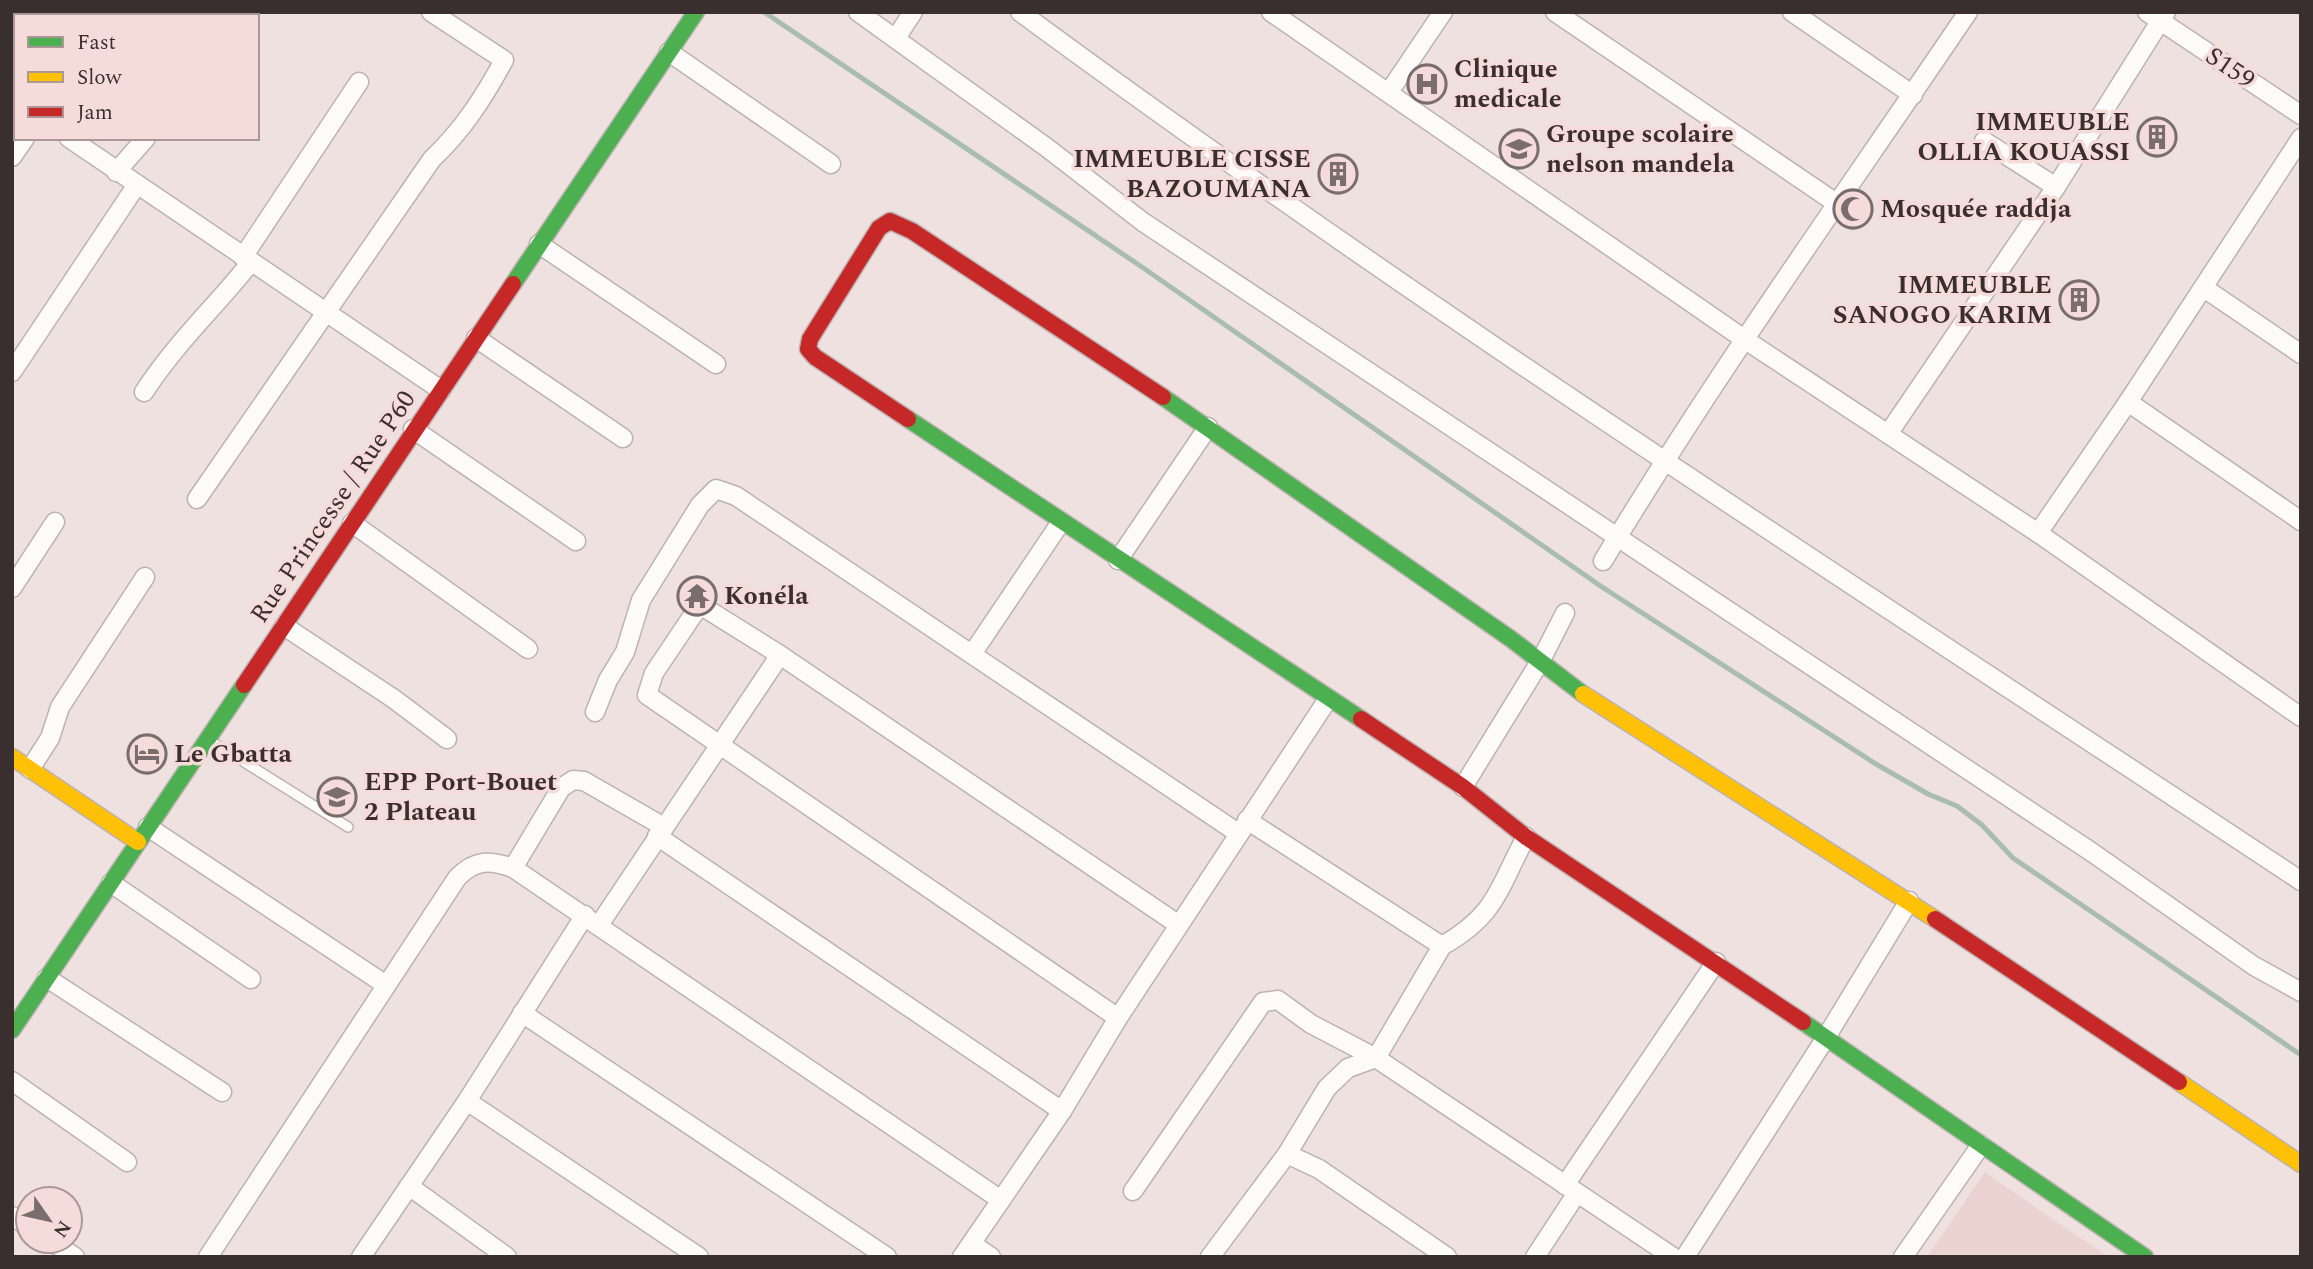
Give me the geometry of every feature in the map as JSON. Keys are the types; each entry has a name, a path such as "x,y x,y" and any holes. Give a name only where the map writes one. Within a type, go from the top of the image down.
{"street":[{"path":"197,499 432,159 454,138 481,101 503,60 431,12"},
{"name":"Rue Princesse / Rue P60","path":"12,1030 696,12"},
{"path":"858,12 1143,222 2103,860 2254,966 2301,992"},
{"path":"896,38 913,12"},
{"path":"1020,12 1226,161 1665,459 2301,881"},
{"path":"1271,12 1744,340 2038,533 2301,716"},
{"path":"1389,92 1443,12"},
{"path":"1555,12 1839,205"},
{"path":"1792,12 1913,94"},
{"path":"1603,561 1665,459 1744,340 1839,205 1968,12"},
{"path":"1888,434 2056,187 2158,15"},
{"name":"S159","path":"2158,15 2301,115"},
{"path":"669,52 831,164"},
{"path":"144,392 175,348 208,316 359,82"},
{"path":"2038,533 2204,288 2301,138"},
{"path":"12,157 23,140"},
{"path":"72,140 441,390"},
{"path":"116,172 144,140"},
{"path":"1984,141 2056,187"},
{"path":"12,372 136,186"},
{"path":"2145,1257 1716,962 1526,837 1463,787 815,357 808,349 810,339 879,228 890,221 901,224 1208,427 1541,660 1598,705 1722,780 1909,901 2301,1164"},
{"path":"539,244 716,364"},
{"path":"2204,288 2301,354"},
{"path":"476,338 623,438"},
{"path":"2128,402 2301,521"},
{"path":"1118,560 1208,427"},
{"path":"414,429 576,541"},
{"path":"595,712 608,680 625,652 641,600 692,517 716,489 736,496 972,654 1242,827 1443,946"},
{"path":"12,588 55,522"},
{"path":"972,654 1061,522"},
{"path":"352,523 528,649"},
{"path":"145,577 60,707 50,738 19,766 143,835 386,985"},
{"path":"1118,1018 647,695 646,689 660,663 699,608 705,608 780,655 1179,925"},
{"path":"1463,787 1541,660 1565,613"},
{"path":"284,625 394,699 447,739"},
{"path":"361,1257 467,1101 522,1013 660,832 780,655"},
{"path":"991,1257 967,1250 1062,1111 1118,1018 1328,699"},
{"path":"513,868 561,788 573,780 584,781 1062,1111"},
{"path":"1210,1257 1287,1153 1327,1088 1348,1068 1376,1058 1443,946 1460,936 1490,910 1526,837"},
{"path":"208,1257 386,985 466,869 483,861 513,868 1001,1200"},
{"path":"111,883 251,979"},
{"path":"1685,1257 1825,1039 1909,901"},
{"path":"1535,1257 1571,1189 1716,962"},
{"path":"47,978 222,1091"},
{"path":"1133,1191 1263,1002 1278,1000 1311,1024 1376,1058 1673,1257"},
{"path":"522,1013 887,1257"},
{"path":"12,1081 127,1162"},
{"path":"467,1101 687,1254"},
{"path":"1903,1257 1981,1145"},
{"path":"1287,1153 1319,1169 1447,1257"},
{"path":"409,1186 508,1257"}],"lane":[{"path":"208,739 348,827"}],"shaded area":[{"path":"1985,1172 2048,1216 2109,1257 1927,1257"}],"waterway":[{"path":"764,12 1139,265 1602,587 1876,764 1928,794 1957,806 1982,825 2013,858 2301,1055"}],"traffic: fast":[{"path":"513,284 696,12"},
{"path":"1163,397 1511,639 1583,694"},
{"path":"908,419 1361,719"},
{"path":"12,1030 244,685"},
{"path":"1803,1022 2145,1257"}],"traffic: slow":[{"path":"1583,694 1935,919"},
{"path":"12,757 138,842"},
{"path":"2179,1082 2301,1164"}],"traffic: jam":[{"path":"908,419 815,357 808,349 810,339 879,228 890,221 912,231 1163,397"},
{"path":"244,685 513,284"},
{"path":"1361,719 1463,787 1526,837 1803,1022"},
{"path":"1935,919 2179,1082"}],"place":[{"name":"Clinique medicale","path":"1427,84"},
{"name":"IMMEUBLE OLLIA KOUASSI","path":"2157,137"},
{"name":"Groupe scolaire nelson mandela","path":"1519,149"},
{"name":"IMMEUBLE CISSE BAZOUMANA","path":"1338,174"},
{"name":"Mosquée raddja","path":"1853,209"},
{"name":"IMMEUBLE SANOGO KARIM","path":"2079,300"},
{"name":"Konéla","path":"697,596"},
{"name":"Le Gbatta","path":"147,754"},
{"name":"EPP Port-Bouet 2 Plateau","path":"337,797"}]}
